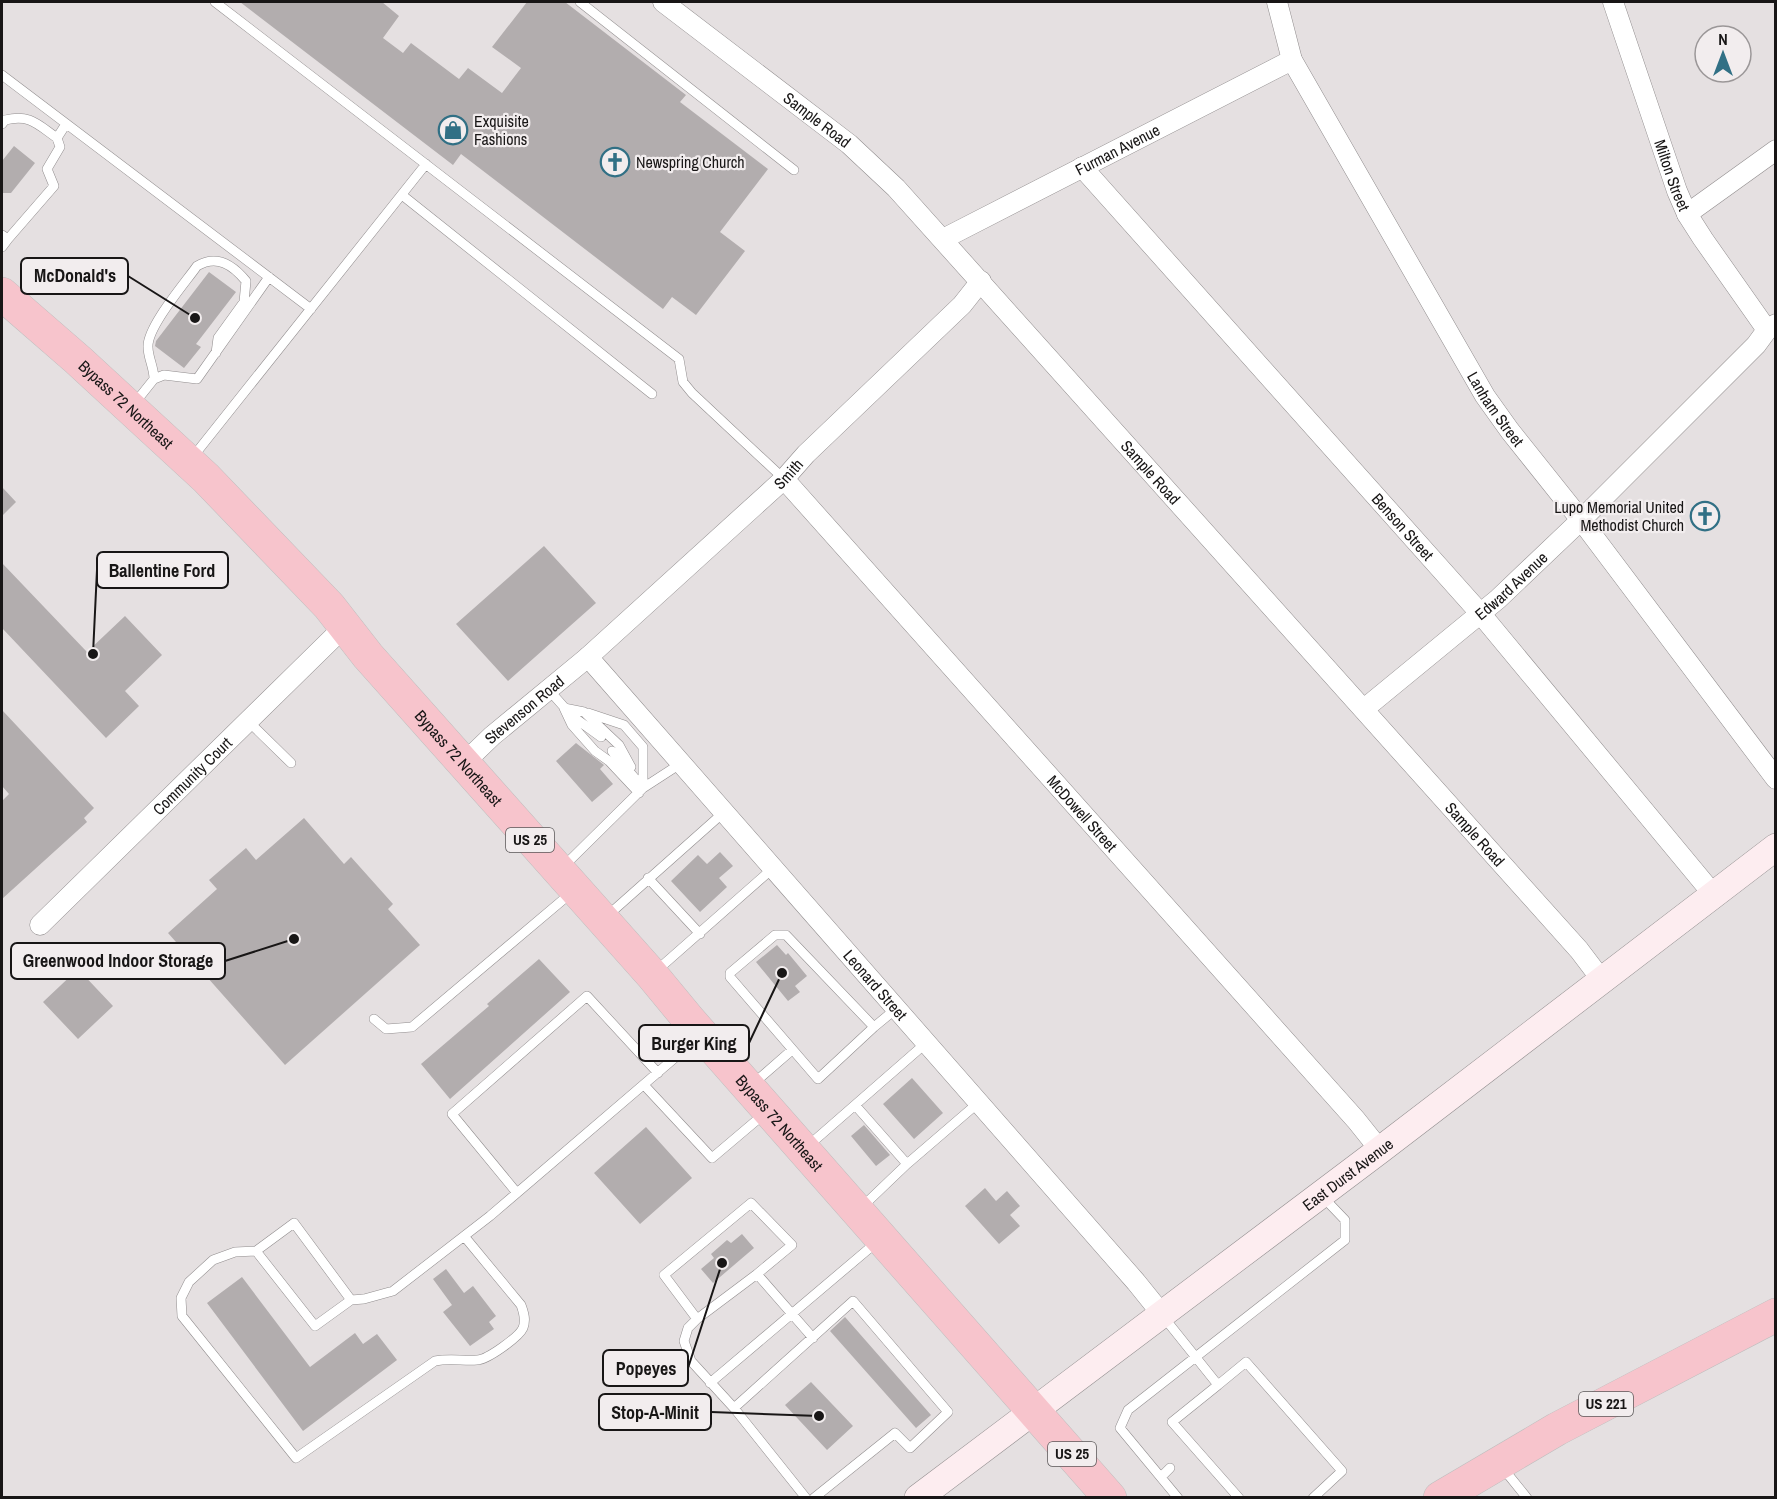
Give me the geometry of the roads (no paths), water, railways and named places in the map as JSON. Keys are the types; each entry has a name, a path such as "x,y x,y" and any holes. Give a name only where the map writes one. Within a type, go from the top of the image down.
{"highway":[{"name":"Bypass 72 Northeast","path":"2,294 189,463 329,606 368,656 1034,1410"},
{"name":"US 221","path":"1440,1497 1557,1429 1776,1315"},
{"name":"US 25","path":"1034,1410 1110,1497"}],"street":[{"name":"Sample Road","path":"663,2 849,144 896,188 1579,950 1601,979"},
{"name":"Lanham Street","path":"1277,2 1283,33 1292,60 1485,396 1776,779"},
{"name":"Milton Street","path":"1613,2 1677,191 1687,214 1771,327"},
{"name":"Furman Avenue","path":"943,239 1292,60"},
{"path":"1687,214 1776,150"},
{"name":"Benson Street","path":"1082,167 1480,613 1713,894"},
{"name":"Smith","path":"588,657 784,479 806,454 962,305 981,281"},
{"name":"Edward Avenue","path":"1364,709 1480,613 1581,520 1756,345 1771,327"},
{"name":"McDowell Street","path":"784,479 1380,1150"},
{"name":"Community Court","path":"40,925 345,626"},
{"name":"Stevenson Road","path":"463,764 588,657"},
{"name":"Leonard Street","path":"588,657 1136,1282 1161,1314"},
{"name":"East Durst Avenue","path":"918,1497 1380,1150 1776,847"}],"lane":[{"path":"214,2 680,359 683,382 692,393 784,479"},
{"path":"579,2 794,170"},
{"path":"2,75 311,309"},
{"path":"2,124 5,120 22,117 32,120 57,138 60,147 47,169 54,186 5,237 2,248"},
{"path":"57,138 66,124"},
{"path":"189,463 426,164"},
{"path":"402,195 652,394"},
{"path":"153,379 154,368 148,345 150,332 197,266 205,261 216,260 230,264 246,281 244,302 218,338 216,353"},
{"path":"130,408 153,379 164,375 197,379 269,277"},
{"path":"548,689 572,716 601,737"},
{"path":"564,708 624,725 643,747 641,791"},
{"path":"564,708 572,725 595,751 641,791"},
{"path":"584,712 619,745 641,791"},
{"path":"248,721 291,763"},
{"path":"612,751 641,791"},
{"path":"374,1018 386,1029 412,1027 566,880 596,835 641,791 680,764"},
{"path":"603,920 723,813"},
{"path":"652,975 772,869"},
{"path":"648,878 700,934"},
{"path":"874,1027 786,935 775,935 730,973 730,978 818,1079 897,1008"},
{"path":"518,1192 452,1114 587,996 658,1073"},
{"path":"256,1251 315,1326 351,1299 364,1299 393,1291 518,1192 702,1034"},
{"path":"804,1149 926,1043"},
{"path":"644,1085 712,1158 759,1099 792,1050"},
{"path":"858,1210 978,1102"},
{"path":"855,1105 908,1164"},
{"path":"1178,1497 1161,1477 1155,1461 1139,1450 1120,1428 1128,1410 1345,1240 1345,1220 1320,1193"},
{"path":"698,1319 664,1275 751,1203 792,1245 698,1319 688,1328 684,1341 691,1360 734,1408 806,1497"},
{"path":"351,1299 294,1223 256,1251 235,1252 213,1260 189,1282 181,1298 182,1316 297,1458 435,1361 479,1360 517,1336 523,1328 525,1315 521,1305 464,1236"},
{"path":"710,1383 882,1237"},
{"path":"757,1274 813,1338"},
{"path":"734,1408 853,1301 948,1412 910,1448 896,1433 814,1497"},
{"path":"1161,1314 1218,1385"},
{"path":"1233,1495 1169,1425 1246,1362 1342,1471 1313,1497"},
{"path":"1139,1450 1148,1443"},
{"path":"1498,1463 1527,1497"},
{"path":"1161,1477 1170,1468"}],"place":[{"name":"Exquisite Fashions","path":"453,130"},
{"name":"Newspring Church","path":"615,162"},
{"name":"McDonald's","path":"195,318"},
{"name":"Lupo Memorial United Methodist Church","path":"1705,516"},
{"name":"Ballentine Ford","path":"93,654"},
{"name":"Greenwood Indoor Storage","path":"294,939"},
{"name":"Burger King","path":"782,973"},
{"name":"Popeyes","path":"722,1263"},
{"name":"Stop-A-Minit","path":"819,1416"}]}
